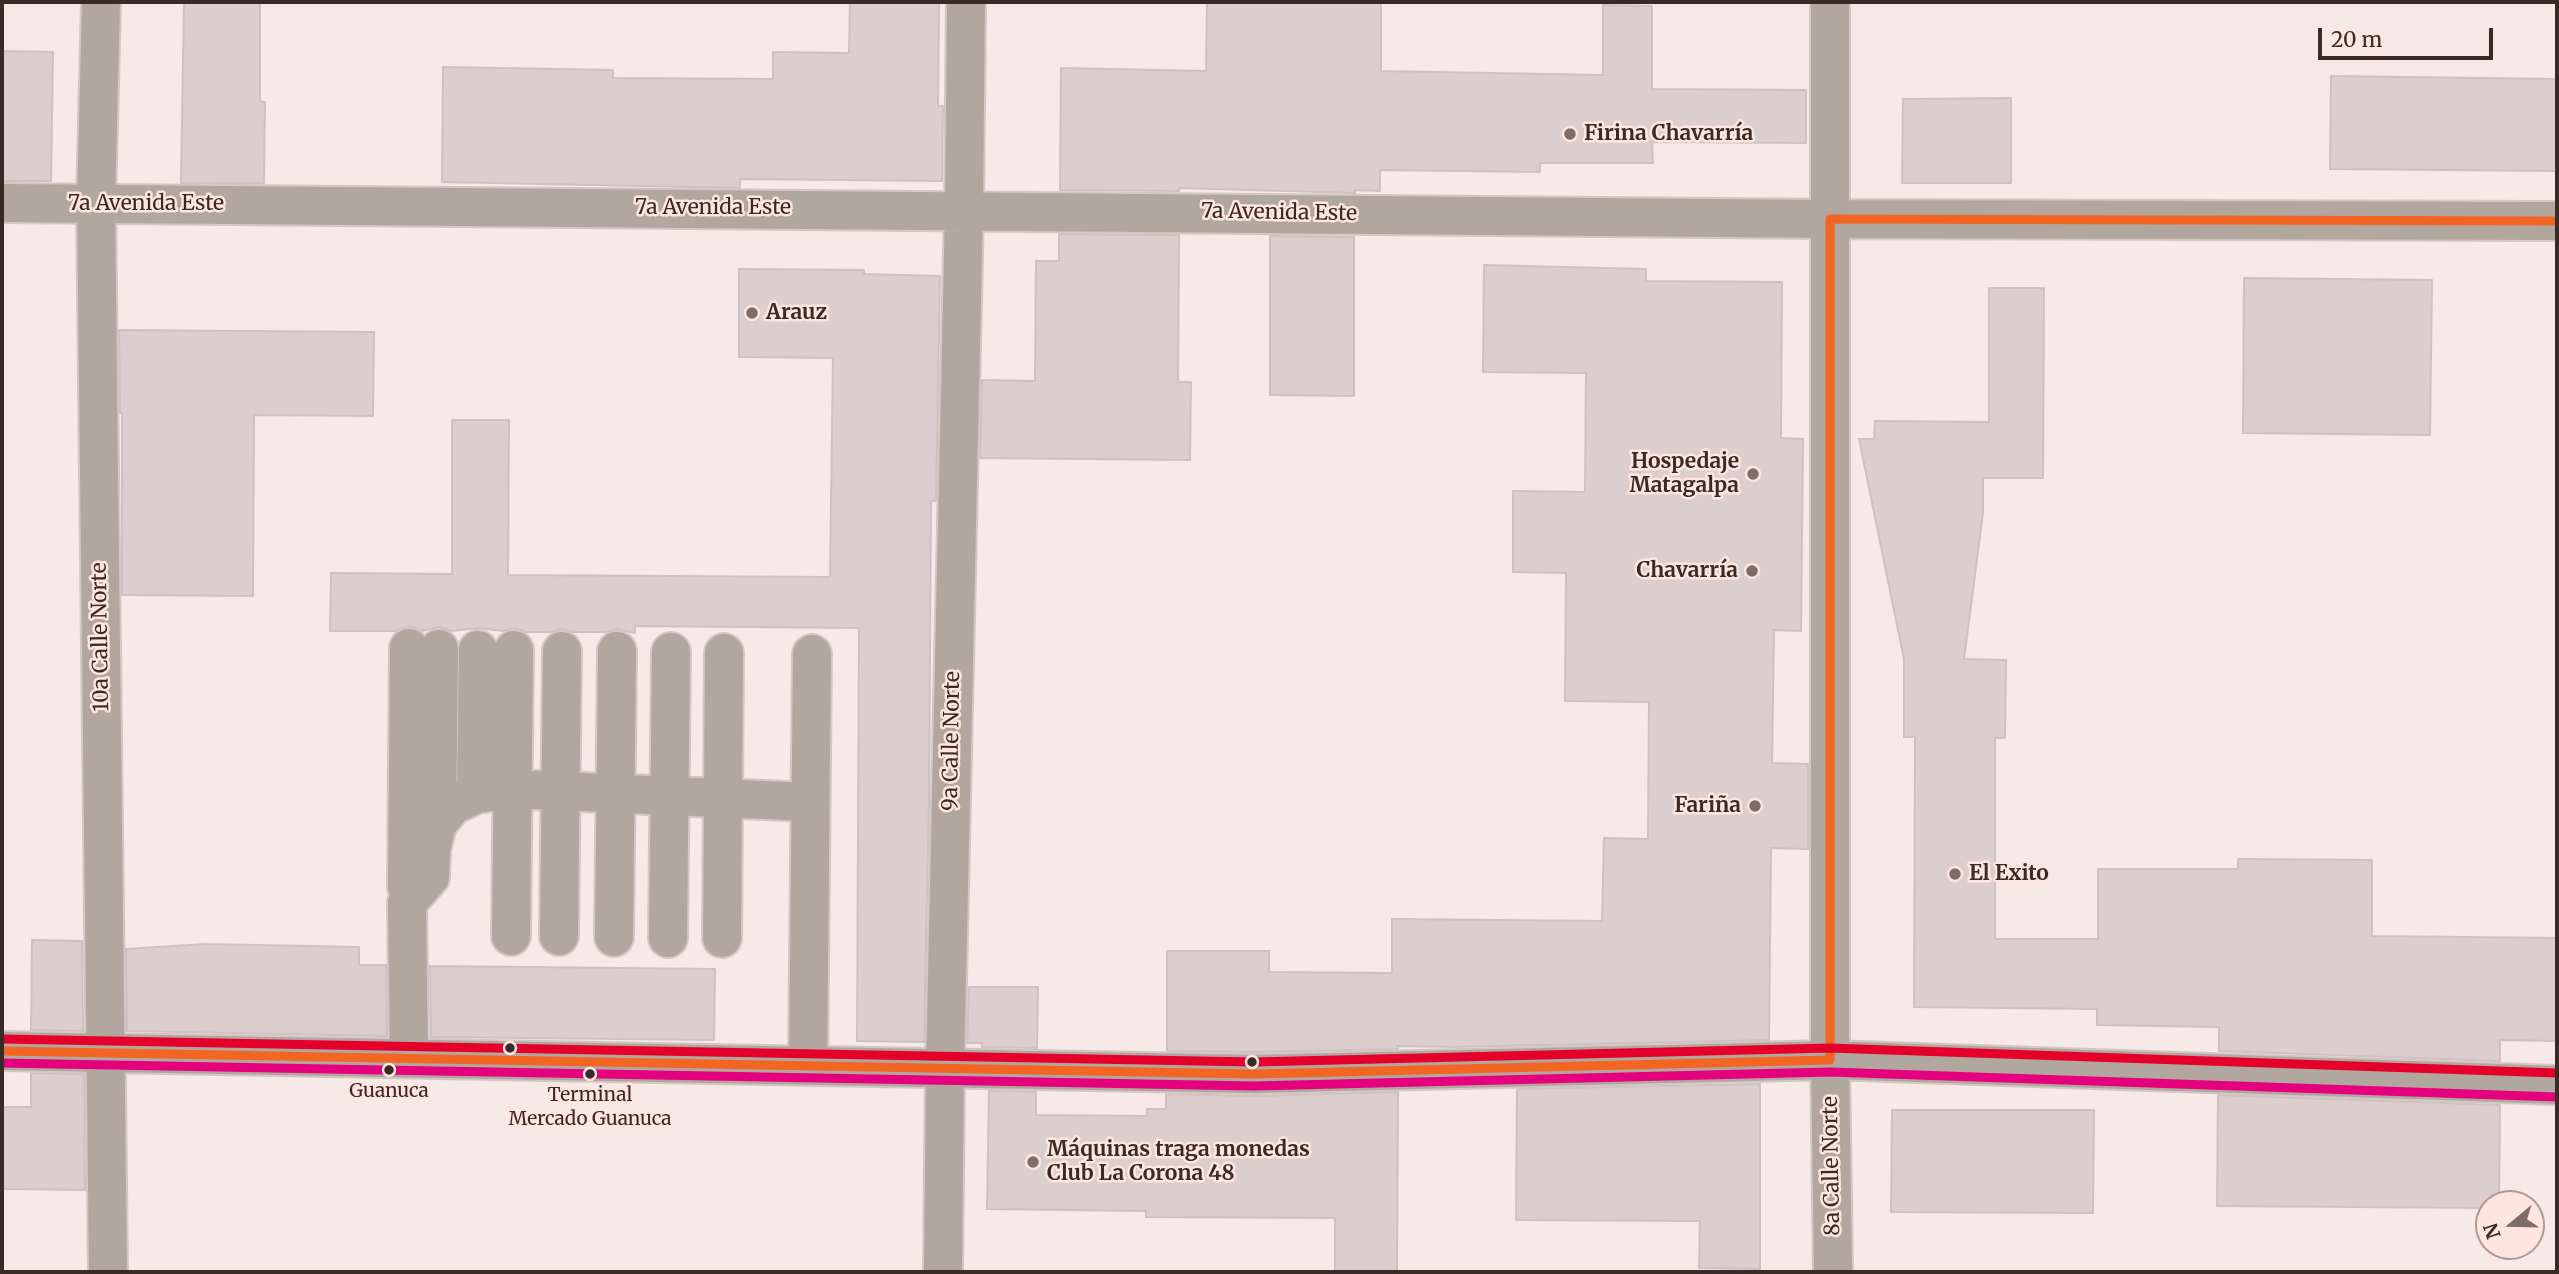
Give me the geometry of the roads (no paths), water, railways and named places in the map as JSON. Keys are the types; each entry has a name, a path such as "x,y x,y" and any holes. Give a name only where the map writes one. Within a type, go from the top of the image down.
{"street":[{"name":"10a Calle Norte","path":"101,2 96,203 108,1272"},
{"name":"9a Calle Norte","path":"943,1272 966,2"},
{"name":"8a Calle Norte","path":"1830,2 1830,1060 1833,1272"},
{"name":"7a Avenida Este","path":"2,203 1830,219 2557,220"},
{"path":"407,903 430,877 431,850 437,824 424,649 407,903 409,1058"},
{"path":"496,650 495,792 511,936"},
{"path":"559,936 562,651"},
{"path":"614,937 617,651"},
{"path":"668,938 671,652"},
{"path":"722,938 724,653"},
{"path":"808,1066 812,654"},
{"path":"437,824 453,805 495,792 810,802"},
{"path":"2,1051 1254,1074 1830,1060 2557,1085"}],"place":[{"name":"Firina Chavarría","path":"1570,134"},
{"name":"Arauz","path":"752,313"},
{"name":"Hospedaje Matagalpa","path":"1753,474"},
{"name":"Chavarría","path":"1752,571"},
{"name":"Fariña","path":"1755,806"},
{"name":"El Exito","path":"1955,874"},
{"name":"Guanuca","path":"389,1070"},
{"name":"Terminal Mercado Guanuca","path":"590,1074"},
{"name":"Máquinas traga monedas Club La Corona 48","path":"1033,1162"}]}
